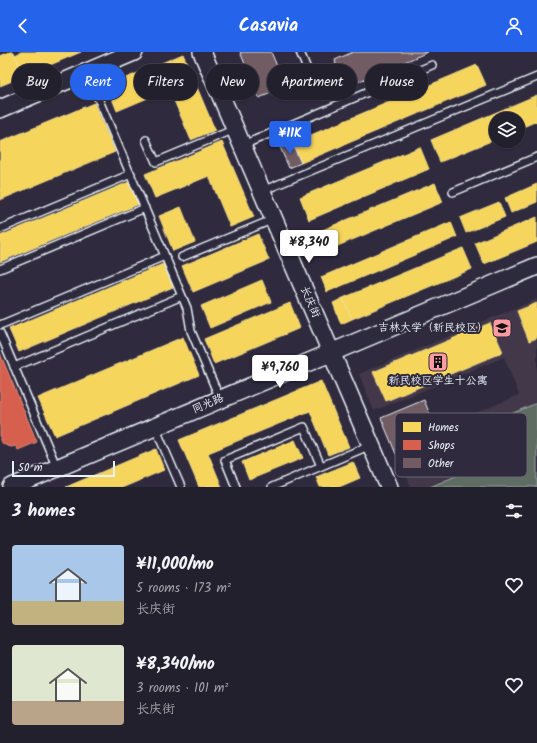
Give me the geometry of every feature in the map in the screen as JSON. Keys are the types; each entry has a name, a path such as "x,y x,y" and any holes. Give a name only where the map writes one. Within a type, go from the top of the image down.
{"street":[{"path":"106,64 134,52"},
{"name":"长庆街","path":"202,52 389,487"},
{"path":"0,109 70,80"},
{"name":"同光路","path":"12,487 537,266"}],"lane":[{"path":"300,52 305,64"},
{"path":"242,145 432,65"},
{"path":"262,191 537,77"},
{"path":"100,100 187,308 191,330 220,399"},
{"path":"146,140 156,162 235,129"},
{"path":"453,192 537,156"},
{"path":"0,229 130,174"},
{"path":"0,269 145,208"},
{"path":"182,257 274,219"},
{"path":"0,325 165,256"},
{"path":"14,367 182,296"},
{"path":"0,333 57,468"},
{"path":"155,426 182,487"},
{"path":"236,487 225,460 304,427 321,466"},
{"path":"272,487 371,445"}],"shaded area":[{"name":"吉林大学（新民校区）","path":"537,299 537,487 411,487 407,477 527,477 527,413 476,413 519,395 504,357 374,411 359,374"}],"green space":[{"path":"537,403 537,487 430,487 454,477 527,477 527,413 513,413"}],"building: Homes":[{"path":"14,52 19,64 12,64 12,81 0,86 0,56"},
{"path":"21,52 81,52 52,64 19,64 15,55"},
{"path":"183,54 187,64 159,64"},
{"path":"477,65 486,85 301,163 292,143 394,100 428,100 428,86"},
{"path":"134,75 134,100 143,100 117,111 113,100 126,100 126,78"},
{"path":"198,90 215,130 191,140 174,100 198,100"},
{"path":"537,95 537,121 525,126 525,112 497,112"},
{"path":"94,103 115,152 0,200 0,142"},
{"path":"489,115 489,142 440,162 431,140"},
{"path":"222,142 254,217 230,227 209,176 155,198 145,174"},
{"path":"420,147 429,169 309,220 300,197"},
{"path":"129,182 139,204 0,262 0,236"},
{"path":"435,183 443,202 316,255 308,236"},
{"path":"537,184 537,202 511,213 505,198"},
{"path":"499,202 505,217 466,233 460,218"},
{"path":"181,207 195,242 173,251 159,216"},
{"path":"537,217 537,242 484,264 475,243"},
{"path":"451,222 457,237 327,292 321,277"},
{"path":"258,234 269,260 193,292 182,266"},
{"path":"463,248 472,269 352,319 343,298"},
{"path":"163,264 173,287 19,352 9,329"},
{"path":"262,280 271,302 210,328 201,306"},
{"path":"343,298 352,319 341,324 333,303"},
{"path":"290,303 300,328 214,364 204,339"},
{"path":"537,303 537,338 529,341 517,311"},
{"name":"新民校区学生十公寓","path":"490,323 503,352 386,401 373,372"},
{"path":"183,337 199,375 55,436 38,398"},
{"path":"321,381 349,447 328,455 310,411 208,453 222,487 199,487 179,440"},
{"path":"295,440 303,458 249,480 242,462"},
{"path":"156,449 164,470 124,487 66,487"},
{"path":"353,462 360,478 339,487 320,487 316,477"}],"building: Shops":[{"path":"0,353 37,442 18,450 16,446 11,447 0,441"}],"building: Other":[{"path":"240,52 271,52 276,64 267,64 267,95 259,98 259,64 245,64"},
{"path":"353,52 428,52 400,64 365,64 365,79 357,82 357,64 336,64 335,60"},
{"path":"292,143 301,163 289,168 280,147"},
{"path":"424,400 429,413 395,413 395,452 381,418"}],"place":[{"name":"吉林大学（新民校区）","path":"502,328"},
{"name":"新民校区学生十公寓","path":"438,362"}]}
